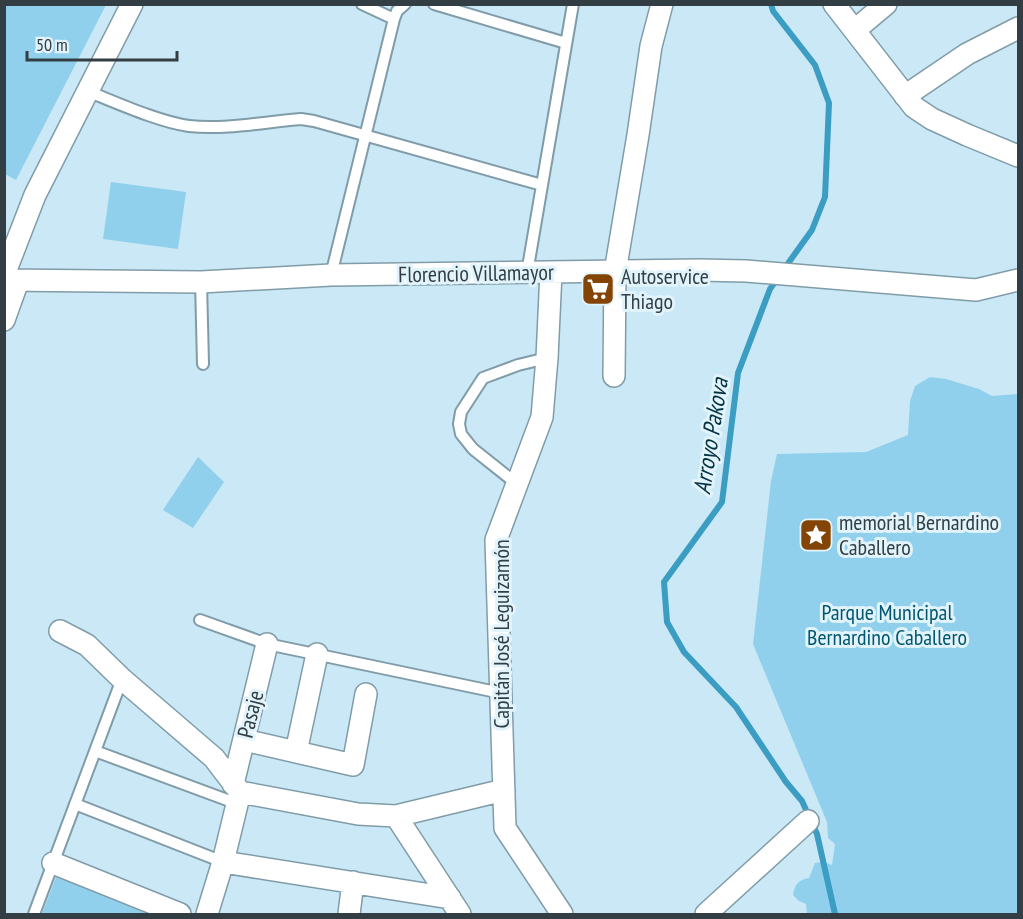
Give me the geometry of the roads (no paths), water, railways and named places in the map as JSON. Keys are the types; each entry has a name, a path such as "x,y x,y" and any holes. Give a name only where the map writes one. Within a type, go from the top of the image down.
{"street":[{"path":"4,320 9,279 35,195 132,4"},
{"path":"614,376 615,272 651,46 662,4"},
{"path":"834,4 914,107 932,119 1018,156"},
{"path":"855,30 886,4"},
{"path":"905,96 967,54 1018,28"},
{"name":"Florencio Villamayor","path":"9,279 201,282 331,275 699,270 782,274 976,290 1018,280"},
{"name":"Capitán José Leguizamón","path":"551,272 542,417 496,540 505,828 562,915"},
{"path":"60,631 87,645 122,679 214,758 237,794 358,814 396,816 504,790"},
{"name":"Pasaje","path":"207,915 223,862 237,794 244,740 267,644"},
{"path":"296,752 317,654"},
{"path":"244,740 353,765 366,694"},
{"path":"396,816 455,906"},
{"path":"706,915 808,821"},
{"path":"223,862 353,882 455,906"},
{"path":"53,863 180,915"},
{"path":"349,915 353,882"}],"lane":[{"path":"362,4 394,19"},
{"path":"331,275 394,19 397,11 405,4"},
{"path":"434,4 566,43"},
{"path":"527,273 573,4"},
{"path":"87,91 187,126 213,127 301,119 542,185"},
{"path":"201,282 203,364"},
{"path":"517,484 473,448 461,434 459,424 461,412 483,378 518,364 547,358"},
{"path":"200,620 267,644 501,693"},
{"path":"34,915 122,679"},
{"path":"95,751 237,794"},
{"path":"75,804 223,862"}],"waterway":[{"name":"Arroyo Pakova","path":"771,4 773,11 815,65 829,103 825,197 812,230 784,269"},
{"name":"Arroyo Pakova","path":"778,278 770,289 738,373 722,502 664,582 667,622 684,652 736,707 786,782 802,801 817,834 835,914"}],"place":[{"name":"Autoservice Thiago","path":"598,289"},
{"name":"memorial Bernardino Caballero","path":"816,535"}],"park label":[{"name":"Parque Municipal Bernardino Caballero","path":"887,624"}]}
